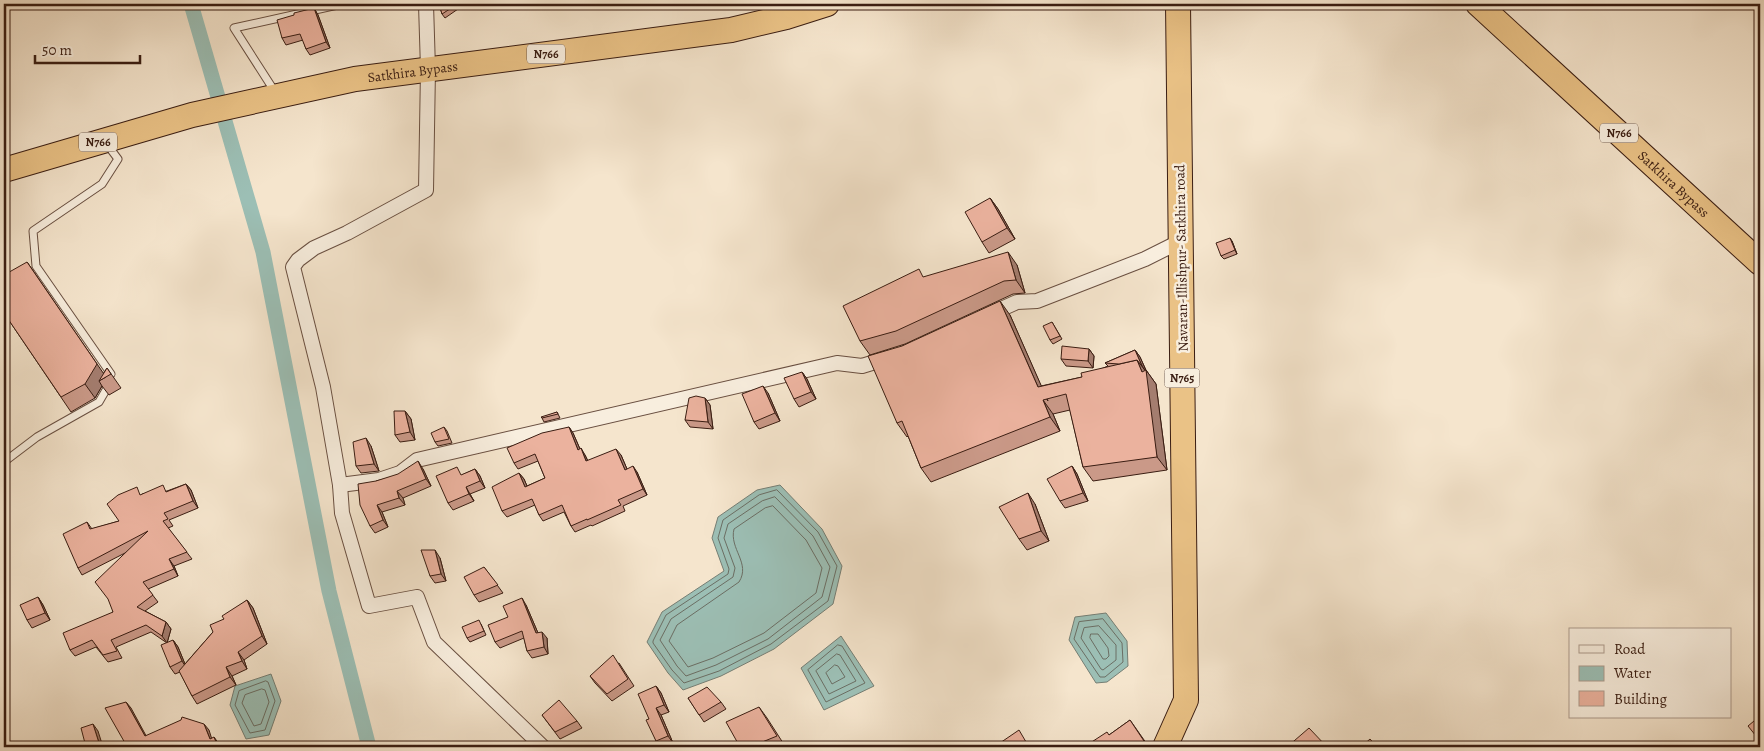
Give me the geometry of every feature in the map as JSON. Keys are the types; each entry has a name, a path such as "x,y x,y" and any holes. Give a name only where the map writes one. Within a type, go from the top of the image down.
{"highway":[{"name":"Satkhira Bypass","path":"4,170 192,115 355,79 731,30 786,17 827,4"},
{"name":"Navaran-Illishpur- Satkhira road","path":"1165,747 1186,700 1178,4"},
{"name":"Satkhira Bypass","path":"1478,4 1760,264"}],"street":[{"path":"426,4 428,69 426,190 347,233 314,248 298,260 294,267 323,387 340,485 342,513 369,606 417,597 434,642 544,747"},
{"path":"975,321 1017,302 1037,302 1145,259 1181,241"},
{"path":"340,485 379,480 400,473 417,460 626,411 838,363 862,366 899,355"}],"lane":[{"path":"270,98 234,28 342,4"},
{"path":"4,462 37,436 99,402 113,378 36,266 32,231 102,184 118,159 103,140"}],"water":[{"path":"780,485 822,529 842,566 833,604 774,649 721,676 683,690 668,673 647,642 662,612 724,571 712,538 718,517 757,490"},
{"path":"1106,613 1127,641 1128,666 1107,682 1096,683 1069,640 1075,617"},
{"path":"841,636 874,686 824,710 801,668"},
{"path":"271,674 281,701 269,735 246,739 230,705 235,686"}],"building":[{"path":"439,4 455,4 456,5 442,14"},
{"path":"314,8 326,42 306,49 300,34 282,38 277,20"},
{"path":"990,198 1007,228 982,242 965,212"},
{"path":"1230,238 1235,250 1221,256 1216,243"},
{"path":"1008,252 1016,280 1004,281 896,331 860,341 843,306 919,269 923,277"},
{"path":"27,262 97,364 85,384 61,397 4,313 4,275"},
{"path":"1000,301 1038,387 1082,377 1081,373 1137,360 1142,372 1146,370 1157,457 1083,467 1066,394 1043,400 1050,417 921,468 902,421 897,423 868,356 902,346"},
{"path":"1052,322 1060,336 1050,340 1043,326"},
{"path":"1062,346 1089,349 1088,361 1061,359"},
{"path":"1135,350 1142,366 1137,360 1119,364 1105,363"},
{"path":"107,368 111,374 99,381"},
{"path":"802,372 811,392 794,399 784,378"},
{"path":"763,386 775,413 754,422 742,394"},
{"path":"696,396 705,398 708,422 685,420 689,398"},
{"path":"394,411 405,411 410,432 395,435"},
{"path":"557,412 558,414 541,417"},
{"path":"444,427 449,439 435,442 431,433"},
{"path":"569,427 578,450 581,448 586,461 616,449 625,470 633,466 643,489 618,500 621,505 571,526 562,505 539,515 532,499 502,511 492,487 519,473 525,487 545,478 535,454 514,463 507,448 542,433"},
{"path":"366,438 374,464 356,466 353,442"},
{"path":"418,461 426,479 397,491 399,498 377,505 383,520 370,526 360,505 358,484 398,474"},
{"path":"1072,466 1083,493 1060,501 1047,479"},
{"path":"457,467 461,475 475,469 480,481 466,487 469,494 448,503 436,476"},
{"path":"186,484 193,501 164,513 168,519 163,521 187,552 169,559 174,569 143,582 153,595 137,607 166,622 162,636 146,625 111,640 117,651 103,655 92,640 70,650 63,633 113,612 108,599 95,582 148,531 78,568 63,534 87,522 90,529 119,521 107,504 118,495 137,487 140,495 163,485 166,492"},
{"path":"1028,493 1041,531 1019,539 999,507"},
{"path":"421,550 435,550 441,574 430,576"},
{"path":"484,567 498,585 474,595 464,577"},
{"path":"38,597 45,613 27,620 20,605"},
{"path":"522,598 536,633 542,632 544,647 527,651 522,631 495,642 488,625 508,617 503,606"},
{"path":"247,600 262,636 238,652 242,661 226,667 230,677 192,696 179,671 213,632 210,625 224,619 222,616"},
{"path":"479,620 484,631 467,638 462,627"},
{"path":"173,640 182,661 170,667 161,645"},
{"path":"613,655 628,679 607,694 590,676"},
{"path":"656,686 664,705 656,708 668,736 656,741 646,720 649,719 638,694"},
{"path":"707,687 721,702 699,715 688,698"},
{"path":"559,700 577,721 555,732 542,715"},
{"path":"126,702 145,736 181,720 182,717 204,724 210,739 214,737 218,747 111,747 125,743 105,708"},
{"path":"759,707 777,736 750,747 740,747 726,722"},
{"path":"1760,716 1760,741 1748,726"},
{"path":"1130,720 1144,741 1127,747 1084,747 1107,732 1109,735"},
{"path":"93,724 100,746 86,747 81,728"},
{"path":"1309,728 1327,747 1287,747"},
{"path":"1019,730 1029,747 998,747 997,745"},
{"path":"1370,739 1377,747 1361,747"}],"waterway":[{"path":"191,4 263,252 329,591 369,747"}]}
